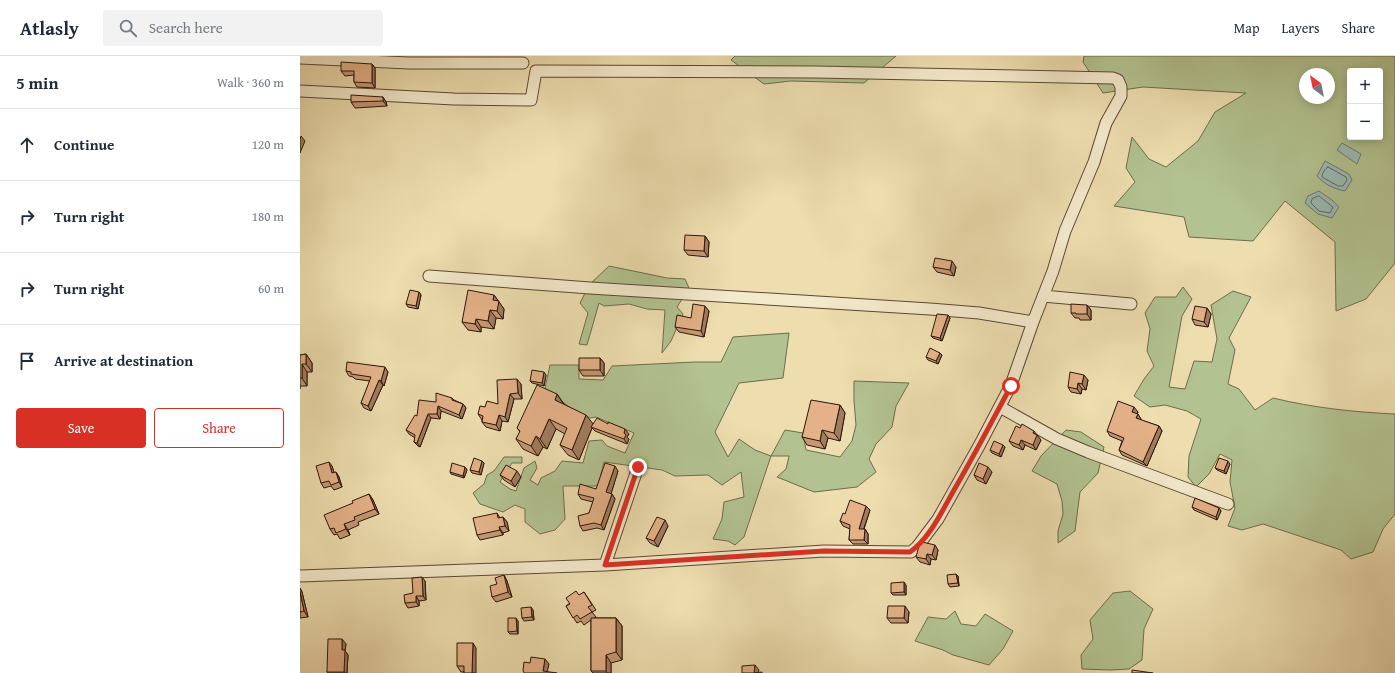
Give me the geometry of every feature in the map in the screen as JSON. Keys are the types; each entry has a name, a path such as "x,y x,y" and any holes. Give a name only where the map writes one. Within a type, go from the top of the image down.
{"street":[{"path":"300,58 347,58 409,64 523,63"},
{"path":"300,91 454,99 531,100 536,71 816,72 1113,78 1118,80 1121,87 1121,96 1106,123 1094,162 1065,231 1053,271 1033,322 1011,386 938,519 917,547 910,552 824,551 605,565 300,576"},
{"path":"429,276 582,288 930,309 979,313 1033,322"},
{"path":"1043,296 1131,304"},
{"path":"1000,406 1057,439 1228,504"},
{"path":"605,565 638,467"}],"green space":[{"path":"735,56 896,56 864,83 791,81 764,84 731,60"},
{"path":"1084,56 1395,56 1395,263 1366,299 1336,311 1335,242 1285,201 1253,241 1189,237 1184,217 1114,206 1135,182 1126,168 1132,137 1149,159 1166,167 1198,141 1215,112 1246,93 1143,87 1103,93 1083,62"},
{"path":"609,266 667,278 685,279 689,288 677,307 683,314 671,341 662,353 665,310 647,309 629,304 604,306 599,303 587,345 579,344 588,313 580,303 589,285"},
{"path":"1183,287 1192,299 1182,316 1169,387 1185,389 1194,361 1212,362 1217,339 1211,305 1233,291 1251,297 1229,338 1235,350 1228,384 1239,389 1255,410 1273,398 1334,409 1395,414 1395,514 1383,529 1373,552 1351,559 1341,550 1263,524 1242,530 1228,526 1235,508 1230,482 1232,460 1220,454 1209,474 1196,487 1188,477 1189,456 1201,419 1187,411 1165,405 1150,407 1134,396 1154,366 1147,351 1150,329 1145,313 1155,297 1176,297"},
{"path":"789,333 783,378 739,383 715,432 728,457 739,439 755,450 771,456 744,537 735,545 728,541 713,539 722,519 724,502 744,497 741,472 722,485 708,475 675,476 662,470 604,462 598,486 563,486 565,519 555,530 540,534 525,522 525,509 515,505 503,512 480,504 473,493 484,484 487,475 494,471 504,457 522,457 522,463 512,463 500,482 516,491 524,468 535,461 537,468 530,480 538,485 541,478 555,471 562,461 583,463 589,441 602,440 607,446 625,453 634,433 596,417 590,418 568,406 545,388 550,365 579,365 579,379 603,380 612,366 721,362 733,337"},
{"path":"854,381 909,383 896,406 892,427 876,444 869,459 876,472 857,487 814,492 777,477 786,469 789,456 771,456 785,430 803,433 806,450 840,457 852,441 856,425"},
{"path":"1066,430 1081,432 1104,447 1098,473 1080,492 1075,531 1058,543 1058,531 1063,514 1062,501 1057,484 1032,471 1041,456"},
{"path":"1130,591 1153,609 1144,629 1142,660 1129,669 1082,669 1081,655 1093,639 1090,620 1113,593"},
{"path":"955,611 961,624 976,626 985,614 1013,631 1003,649 989,665 953,655 943,650 915,641 928,617 946,619"}],"water":[{"path":"1342,143 1361,154 1357,164 1337,150"},
{"path":"1325,161 1349,174 1352,180 1345,191 1330,186 1317,176"},
{"path":"1319,191 1339,207 1332,218 1318,214 1305,203 1308,196"}],"building":[{"path":"341,62 372,64 372,83 354,82 354,71 341,71"},
{"path":"351,95 383,97 383,101 351,102"},
{"path":"685,235 705,236 704,251 684,250"},
{"path":"935,258 952,261 950,270 933,267"},
{"path":"410,290 419,292 416,306 406,304"},
{"path":"468,290 494,295 493,300 499,301 497,311 490,310 488,321 476,319 475,324 462,322"},
{"path":"693,304 705,306 701,331 675,327 677,315 691,318"},
{"path":"1071,304 1087,305 1087,314 1071,313"},
{"path":"1195,306 1207,308 1204,322 1192,319"},
{"path":"937,314 948,315 940,338 931,336"},
{"path":"930,348 940,353 936,361 926,357"},
{"path":"306,354 306,364 302,364 302,378 300,378 300,355"},
{"path":"579,358 600,358 600,370 579,370"},
{"path":"347,362 385,367 381,381 379,380 368,406 361,403 371,377 351,374 351,372 346,371"},
{"path":"532,370 544,372 542,383 530,381"},
{"path":"1070,372 1084,375 1082,384 1078,383 1077,389 1068,387"},
{"path":"517,379 518,393 510,394 505,417 499,415 496,425 482,422 483,416 478,414 480,406 485,407 487,401 498,404 497,380"},
{"path":"537,385 557,394 555,400 586,415 572,450 560,445 567,428 549,419 540,439 536,436 531,446 516,439 520,431 517,428"},
{"path":"436,393 452,398 452,400 463,404 459,415 438,406 437,414 428,414 417,443 414,442 415,435 406,430 415,415 417,416 419,400 436,402"},
{"path":"811,400 840,405 834,433 822,430 820,441 802,437"},
{"path":"1118,401 1134,407 1132,412 1138,414 1136,418 1159,426 1143,462 1119,450 1124,438 1107,431"},
{"path":"597,418 608,424 608,422 625,429 624,433 626,435 624,439 591,427"},
{"path":"1022,424 1034,431 1033,433 1037,435 1033,445 1021,440 1019,445 1009,441 1016,426 1020,428"},
{"path":"994,441 1003,445 999,454 990,450"},
{"path":"474,458 482,461 479,472 470,470"},
{"path":"1219,458 1228,461 1224,471 1215,468"},
{"path":"329,462 332,473 336,472 339,482 331,485 329,481 321,483 316,466"},
{"path":"452,463 465,467 463,476 450,472"},
{"path":"605,463 615,466 606,492 612,494 601,525 594,523 580,526 578,516 589,513 594,498 578,494 580,484 596,489"},
{"path":"979,463 988,467 983,479 974,475"},
{"path":"506,465 517,471 511,481 500,475"},
{"path":"369,494 375,509 354,517 355,520 344,524 346,529 336,533 334,528 330,529 324,515 353,503 352,501"},
{"path":"1195,498 1219,508 1216,517 1192,507"},
{"path":"850,500 866,506 859,529 865,529 864,540 849,540 850,525 840,521 843,513 845,514"},
{"path":"497,513 498,518 503,517 505,526 499,527 500,530 477,535 473,518"},
{"path":"657,517 665,520 654,541 646,538"},
{"path":"922,542 935,545 932,555 927,554 926,559 916,557 919,546"},
{"path":"956,574 958,583 948,584 947,575"},
{"path":"504,575 508,592 492,597 490,586 497,584 495,578"},
{"path":"422,577 423,596 416,596 416,602 405,603 404,595 413,593 412,578"},
{"path":"904,582 904,592 891,593 891,583"},
{"path":"576,591 579,595 584,592 592,605 588,607 592,612 580,619 577,615 573,618 566,606 570,604 566,598"},
{"path":"300,592 304,611 300,612"},
{"path":"888,606 905,606 904,618 887,618"},
{"path":"531,607 532,617 522,618 521,608"},
{"path":"508,618 516,618 517,631 508,632"},
{"path":"591,618 616,618 616,652 606,655 606,671 591,671"},
{"path":"328,639 342,639 342,650 345,650 344,672 327,672"},
{"path":"457,643 473,643 472,673 464,673 464,666 457,666"},
{"path":"531,657 545,659 543,671 557,673 524,673 524,662 530,663"},
{"path":"755,665 754,673 742,673 742,666"},
{"path":"1132,670 1153,673 1132,673"}],"route":[{"path":"638,467 605,565 824,551 910,552 917,547 938,519 1011,386"}]}
